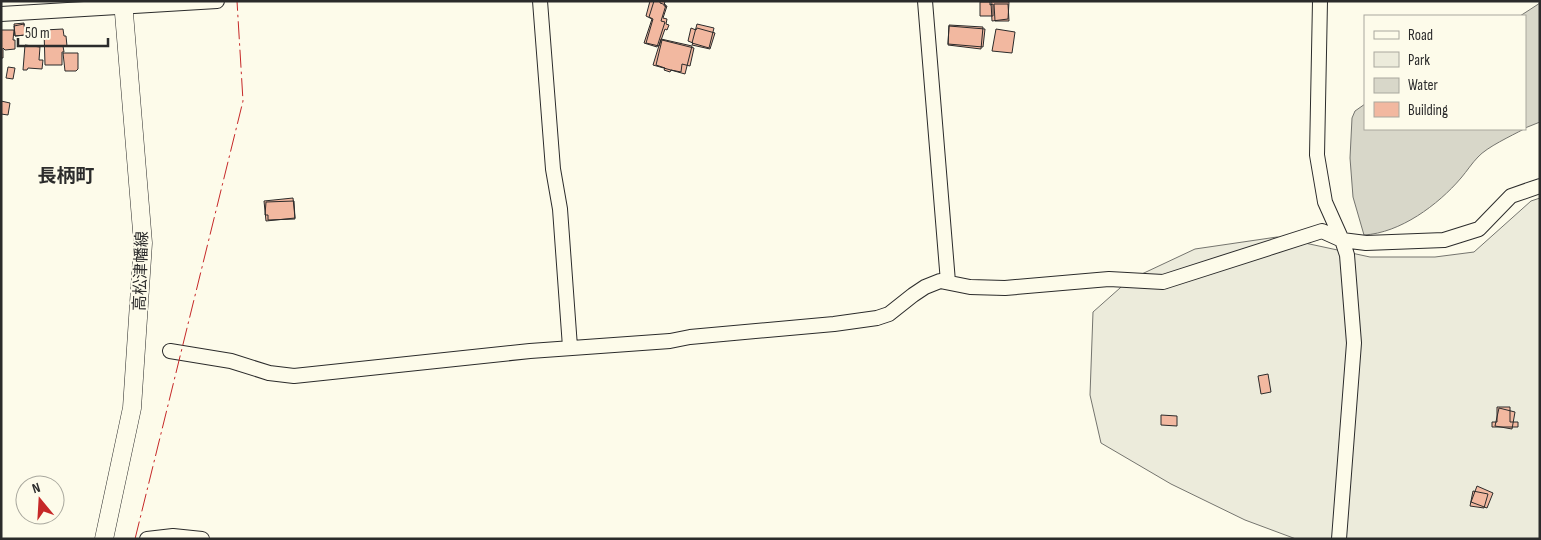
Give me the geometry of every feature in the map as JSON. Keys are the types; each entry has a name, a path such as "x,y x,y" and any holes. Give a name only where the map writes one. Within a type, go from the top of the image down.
{"main road":[{"name":"高松津幡線","path":"104,539 132,408 143,243 124,4"}],"street":[{"path":"1,14 124,4 217,1"},
{"path":"540,1 553,169 560,209 570,347"},
{"path":"925,1 948,282"},
{"path":"1320,1 1317,155 1325,202 1347,255 1354,343 1339,539"},
{"path":"170,350 231,361 270,373 294,376 570,347 670,340 824,325 877,318 889,314 925,287 940,281 970,287 1005,288 1109,279 1163,282 1322,231 1342,240 1366,243 1444,240 1479,229 1511,196 1540,186"},
{"path":"147,539 173,536 202,539"}],"green space":[{"path":"1540,198 1540,539 1296,539 1245,520 1171,484 1101,443 1090,395 1093,312 1129,280 1195,249 1277,237 1370,257 1435,257 1474,252 1531,201"}],"water":[{"path":"1540,3 1540,122 1526,128 1526,15 1522,15"},
{"path":"1364,105 1364,130 1522,130 1482,153 1452,188 1417,216 1391,229 1364,235 1353,197 1350,158 1352,118 1355,111"}],"building":[{"path":"650,1 660,1 660,3 666,5 661,21 665,22 657,47 644,43 652,19 646,16"},
{"path":"654,1 665,1 664,6 667,6 663,18 667,19 666,24 669,25 667,30 665,29 659,46 646,43 653,19 649,17"},
{"path":"980,2 990,2 990,5 993,4 993,16 980,16"},
{"path":"991,2 1009,2 1008,19 992,21"},
{"path":"994,4 1008,4 1009,21 995,21"},
{"path":"24,23 25,35 15,36 14,24"},
{"path":"24,24 26,35 15,36 14,26"},
{"path":"697,24 714,28 709,48 692,43"},
{"path":"949,25 983,27 981,49 948,45"},
{"path":"949,26 985,29 983,47 948,44"},
{"path":"691,28 715,33 710,49 692,45 693,43 688,41"},
{"path":"63,29 67,46 63,46 62,65 45,65 44,30"},
{"path":"996,29 1015,32 1012,53 992,51"},
{"path":"1,30 14,30 13,40 15,40 15,49 5,50 3,48 3,58 1,58"},
{"path":"661,39 692,46 685,74 653,65"},
{"path":"662,40 694,48 690,66 682,64 681,72 671,70 670,72 656,65"},
{"path":"25,45 40,47 39,60 43,60 42,69 28,68 23,70"},
{"path":"63,53 78,53 78,69 76,71 65,71"},
{"path":"8,67 15,68 13,79 6,78"},
{"path":"1,101 10,103 8,115 1,114"},
{"path":"293,198 295,218 266,221 264,201"},
{"path":"294,201 295,219 268,220 268,215 265,215 266,202"},
{"path":"1268,374 1271,392 1261,394 1258,376"},
{"path":"1497,407 1510,407 1510,422 1518,422 1518,427 1492,427 1492,422 1497,422"},
{"path":"1499,408 1515,412 1512,429 1495,426"},
{"path":"1161,415 1177,416 1177,426 1161,425"},
{"path":"1477,486 1493,493 1487,508 1471,502"},
{"path":"1473,491 1488,494 1484,508 1470,506"}],"power":[{"path":"135,539 243,101 237,1"}],"district":[{"name":"長柄町","path":"66,175"}]}
